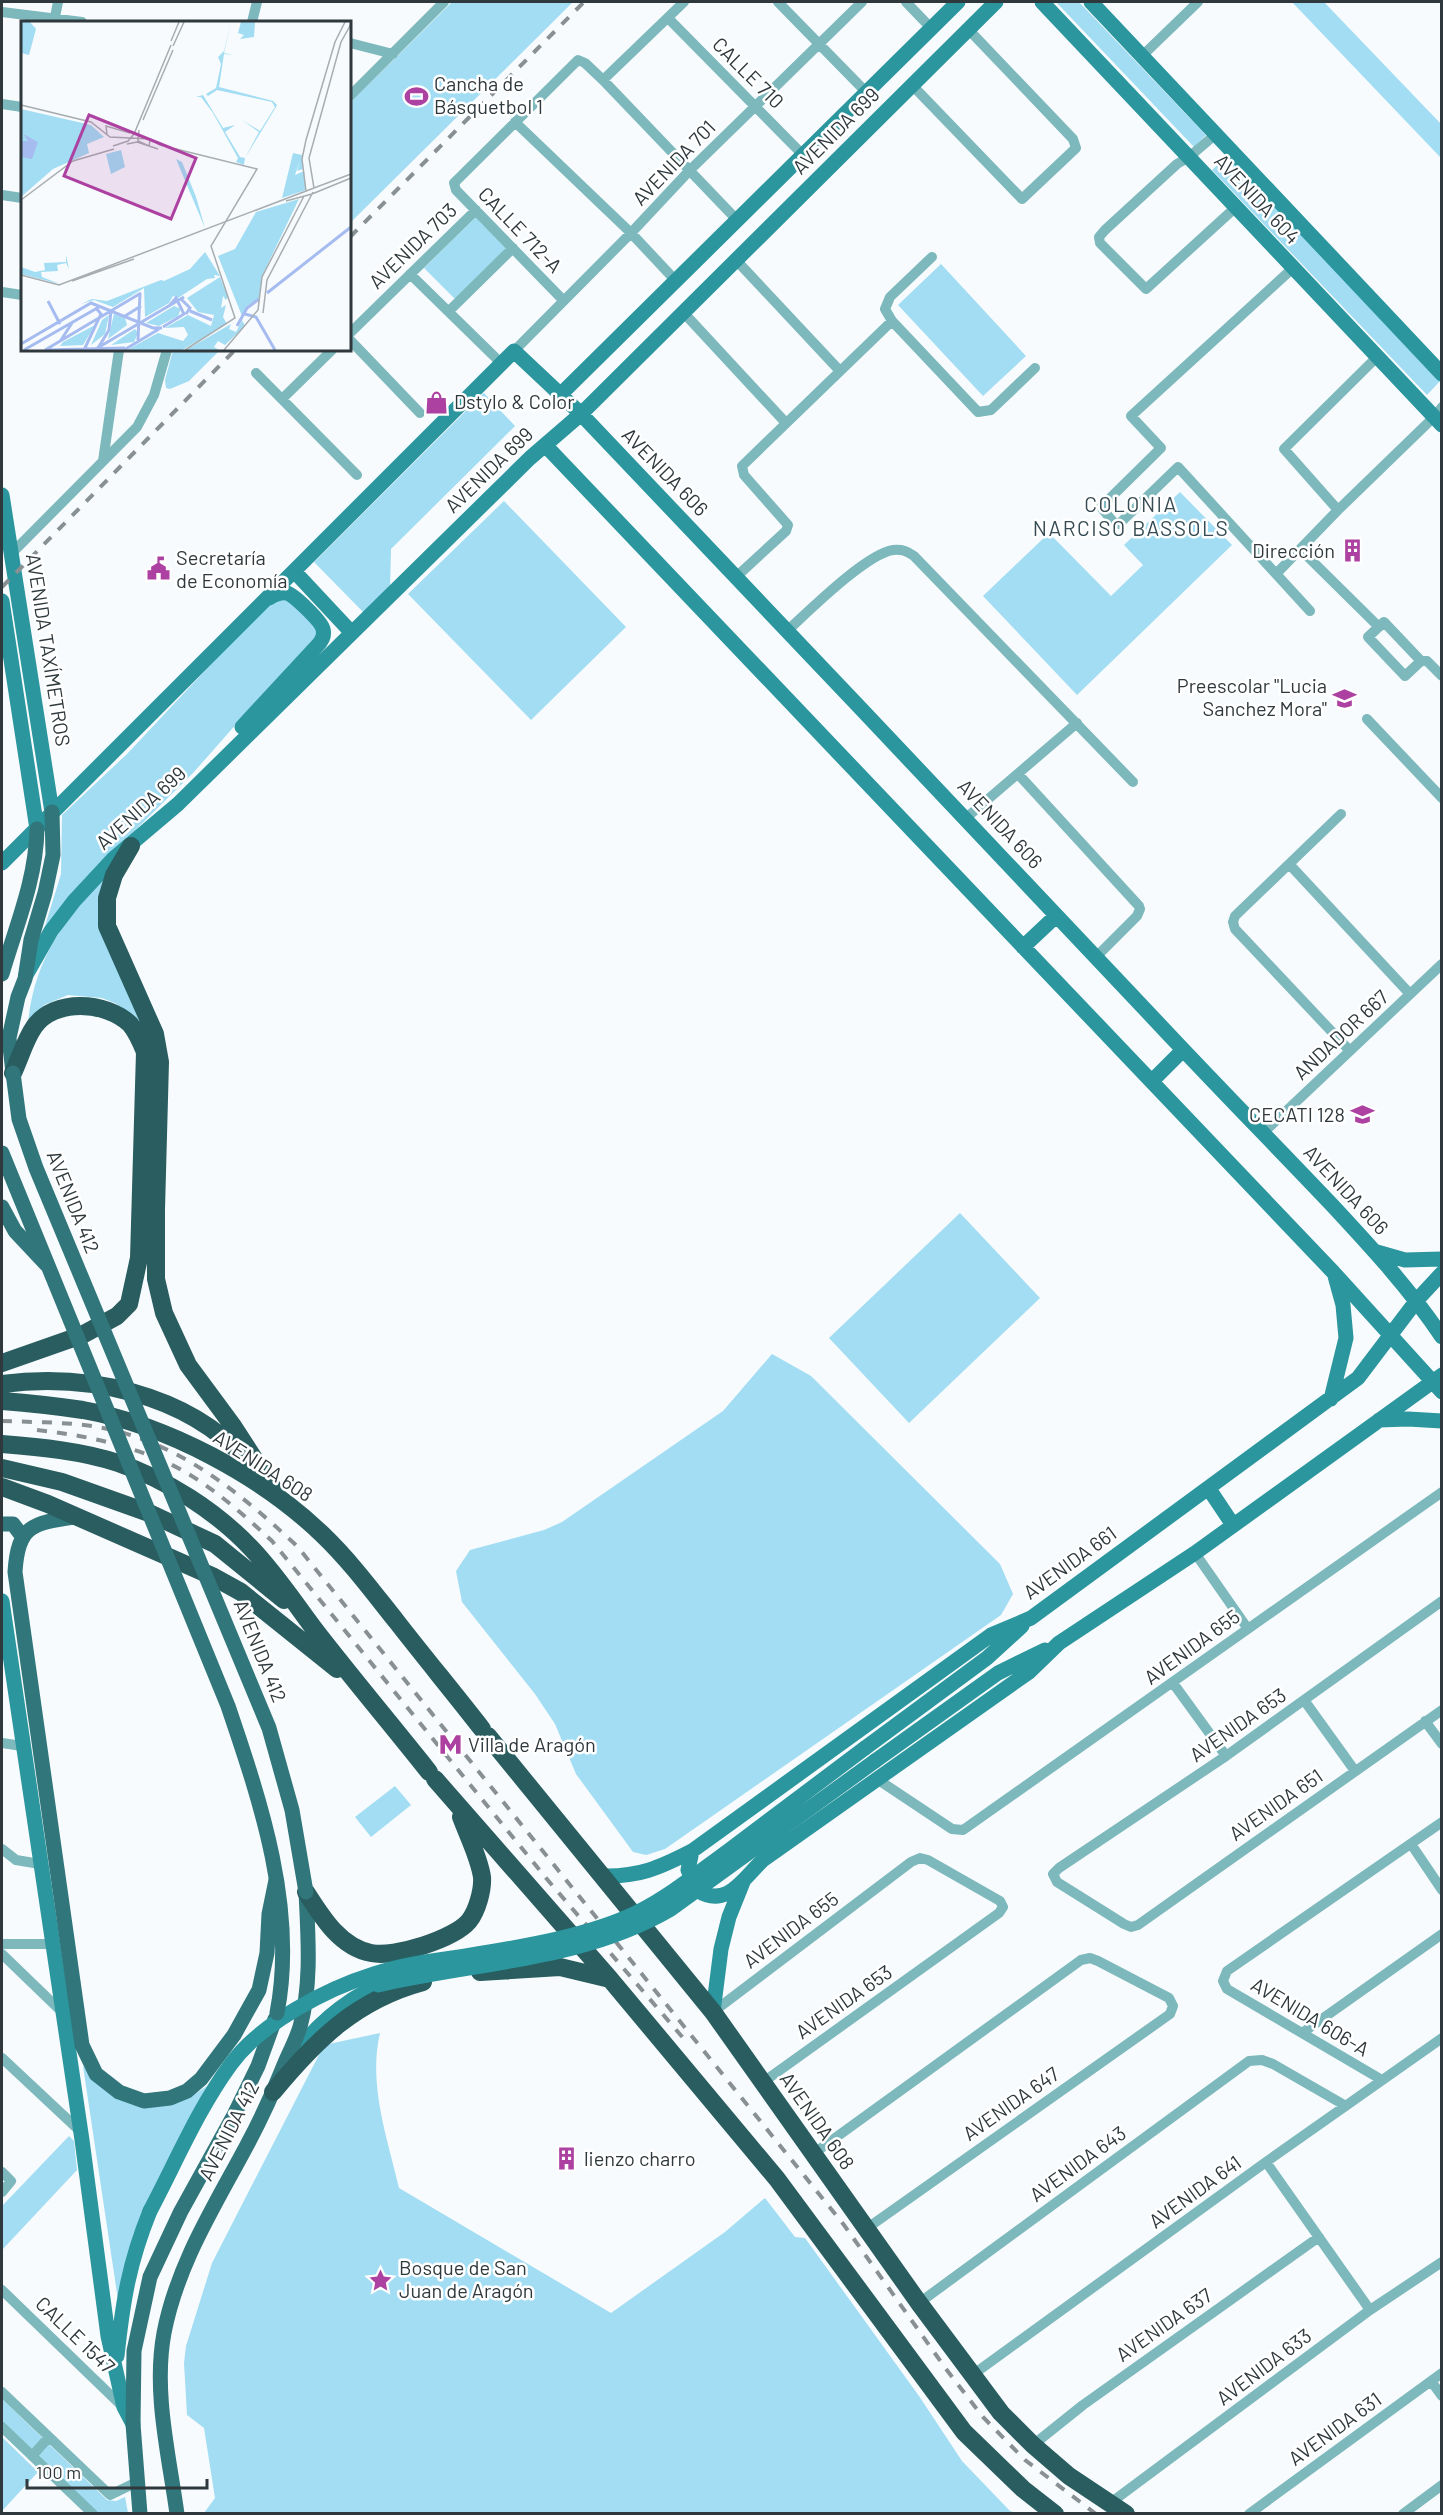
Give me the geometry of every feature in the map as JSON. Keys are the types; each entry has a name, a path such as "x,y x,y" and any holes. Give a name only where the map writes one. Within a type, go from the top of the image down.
{"highway":[{"path":"131,846 114,875 107,898 107,926 155,1034 160,1062 156,1279 164,1313 188,1365 233,1426 280,1499"},
{"path":"2,1363 82,1335 117,1316 129,1304 139,1258 145,1052 140,1037 129,1023 113,1013 87,1005 57,1009 35,1026 13,1073"},
{"path":"2,1384 24,1381 72,1381 114,1387 153,1399 206,1425 236,1448 280,1499"},
{"name":"AVENIDA 608","path":"2,1401 84,1411 174,1439 230,1467 280,1499 322,1534 352,1566 713,2012 919,2303 1001,2413 1069,2476 1126,2514"},
{"path":"2,1444 88,1455 118,1463 184,1495 219,1518 250,1547 281,1582 314,1628 457,1806 610,1979 777,2179 964,2432 1023,2489 1055,2514"},
{"path":"2,1468 62,1482 149,1513 215,1544 276,1593 314,1628"},
{"path":"2,1487 48,1504 212,1576 241,1592 364,1691"},
{"path":"306,1892 324,1920 340,1937 355,1947 372,1953 394,1953 452,1934 469,1921 478,1902 482,1878 457,1806"},
{"path":"273,2092 292,2069 338,2023 362,2006 396,1989 443,1977 485,1971 560,1967 610,1979"}],"main road":[{"name":"AVENIDA 412","path":"52,812 53,855 9,1038 19,1119 36,1168 269,1728 292,1810 306,1892 309,1939 307,1984 300,2027 273,2092 180,2276 164,2334 161,2366 162,2404 177,2514"},
{"path":"2,974 32,881 37,853 37,829"},
{"name":"AVENIDA 412","path":"2,1153 228,1706 253,1782 276,1880 283,1951 283,1984 277,2013 254,2076 181,2211 150,2277 134,2351 133,2424 140,2514"},
{"path":"2,1207 15,1231 46,1264"},
{"path":"74,1517 45,1521 21,1536 16,1553 15,1572 82,2045 96,2074 119,2092 144,2102 170,2098 187,2091 201,2079 234,2035 259,1990 267,1953 268,1914 276,1880"},
{"path":"2,1524 13,1524 21,1536"}],"street":[{"path":"2,12 55,21 58,2"},
{"path":"255,21 257,2"},
{"path":"351,95 444,2"},
{"path":"684,2 603,80 737,220"},
{"path":"778,2 866,92"},
{"name":"AVENIDA 701","path":"514,351 690,170 862,2"},
{"path":"906,2 931,28"},
{"name":"AVENIDA 699","path":"561,394 958,2"},
{"name":"AVENIDA 699","path":"25,979 51,931 74,901 113,859 131,846 205,778 351,632 545,445 581,414 996,2"},
{"name":"AVENIDA 604","path":"1042,2 1377,357 1439,417"},
{"name":"AVENIDA 604","path":"1091,2 1442,374"},
{"path":"1142,56 1194,3"},
{"name":"CALLE 710","path":"668,18 803,155"},
{"path":"912,85 1022,199 1073,150 1076,145 1073,139 968,29"},
{"path":"351,44 393,54"},
{"name":"AVENIDA 703","path":"454,183 578,60 585,63 603,80"},
{"path":"2,104 21,107"},
{"path":"515,122 631,233 676,281"},
{"path":"1216,134 1189,158 1177,164 1099,237 1103,247 1146,289 1236,207"},
{"name":"CALLE 712-A","path":"454,183 456,190 563,300"},
{"path":"2,195 21,198"},
{"name":"AVENIDA 703","path":"351,332 477,210"},
{"path":"449,311 513,248"},
{"path":"932,257 890,297 885,309 892,321 978,412 991,410 1035,368"},
{"path":"736,260 839,370"},
{"path":"1293,268 1131,416 1161,448 1101,507 1114,523 1119,524 1178,467 1310,611"},
{"path":"410,274 502,364"},
{"path":"2,292 21,295"},
{"path":"683,312 786,423"},
{"path":"736,577 788,528 787,521 741,469 744,464 892,321"},
{"path":"351,341 420,414"},
{"path":"103,461 119,351"},
{"path":"12,554 137,427 154,395 167,351"},
{"path":"282,399 331,351"},
{"path":"2,863 514,351"},
{"name":"AVENIDA 606","path":"514,351 581,414 966,818 1183,1050 1264,1132 1376,1252 1417,1300 1442,1337"},
{"path":"1338,510 1284,449 1377,357"},
{"path":"256,373 357,475"},
{"path":"1276,574 1338,510 1439,417"},
{"path":"283,2067 306,2037 338,2008 378,1985 426,1974 557,1952 611,1938 645,1925 671,1910 998,1673 1059,1643 1195,1553 1378,1420 1439,1383 1391,1337 1334,1273 1152,1081 545,445"},
{"name":"AVENIDA TAXÍMETROS","path":"2,495 52,812"},
{"path":"787,631 837,585 877,556 894,550 905,550 914,556 1134,782"},
{"path":"1301,550 1379,627"},
{"path":"294,571 351,632"},
{"path":"205,778 222,749 317,646 323,636 319,621 292,595 282,593 262,602"},
{"name":"AVENIDA TAXÍMETROS","path":"2,601 4,630 37,829"},
{"path":"4,630 23,622"},
{"path":"1420,661 1405,676 1368,637 1384,622 1420,661 1427,662 1442,676"},
{"path":"1367,719 1442,798"},
{"path":"966,818 1077,723"},
{"path":"1018,774 1138,906 1137,916 1096,957"},
{"path":"1341,814 1235,916 1233,922 1235,928 1350,1051"},
{"path":"1290,865 1410,993"},
{"path":"1023,947 1056,916"},
{"name":"ANDADOR 667","path":"1264,1132 1442,964"},
{"path":"1152,1081 1183,1050"},
{"path":"1376,1252 1405,1260 1442,1259"},
{"path":"1331,1399 1346,1338 1343,1305 1334,1273"},
{"name":"AVENIDA 661","path":"602,1876 636,1875 656,1869 692,1851 991,1635 1031,1618 1359,1378 1417,1300 1442,1273"},
{"path":"1378,1420 1442,1421"},
{"path":"1209,1489 1233,1525"},
{"name":"AVENIDA 655","path":"877,1779 952,1829 963,1830 1442,1492"},
{"path":"1195,1553 1248,1629"},
{"name":"AVENIDA 412","path":"2,1601 4,1639 80,2131 108,2336 124,2407 133,2424"},
{"name":"AVENIDA 653","path":"1131,1927 1057,1882 1053,1874 1226,1756 1442,1601"},
{"path":"116,2367 126,2287 134,2250 150,2211 212,2094 232,2062 279,2020 328,1992 375,1973 555,1939 606,1925 638,1912 708,1865 987,1658 1031,1618"},
{"path":"692,1851 688,1863 690,1877 697,1890 702,1893 722,1895 743,1882 764,1859 1029,1672 1059,1643"},
{"path":"1173,1683 1226,1756"},
{"path":"1304,1700 1355,1771"},
{"name":"AVENIDA 651","path":"1131,1927 1138,1925 1442,1710"},
{"path":"1425,1721 1442,1744"},
{"path":"2,1743 22,1746"},
{"path":"1442,1822 1411,1844 1442,1890"},
{"name":"AVENIDA 606-A","path":"1382,2080 1227,1989 1222,1981 1227,1971 1411,1844"},
{"path":"2,1850 16,1860 40,1864"},
{"name":"AVENIDA 655","path":"713,2012 911,1862 920,1858 928,1860 989,1895 999,1901 1003,1907"},
{"path":"713,2012 729,1917 743,1882"},
{"name":"AVENIDA 653","path":"762,2083 999,1913 1003,1907"},
{"path":"1302,2033 1442,1934"},
{"path":"2,1944 52,1944"},
{"path":"2,1954 62,2012"},
{"name":"AVENIDA 647","path":"813,2154 1081,1960 1090,1958 1169,1998 1173,2006 1170,2014 866,2229"},
{"name":"AVENIDA 641","path":"972,2376 1266,2162 1442,2038"},
{"path":"2,2058 80,2131"},
{"name":"AVENIDA 643","path":"919,2303 1249,2061 1262,2060 1273,2064 1346,2106"},
{"path":"1266,2162 1370,2310"},
{"path":"2,2172 11,2181 2,2192"},
{"name":"AVENIDA 637","path":"1033,2445 1083,2405 1319,2237"},
{"name":"AVENIDA 633","path":"1109,2504 1370,2310 1442,2262"},
{"name":"CALLE 1547","path":"2,2290 124,2407"},
{"name":"AVENIDA 631","path":"1249,2514 1442,2373"},
{"path":"1431,2380 1442,2396"},
{"path":"2,2392 110,2495 137,2482"},
{"path":"2,2427 93,2514"},
{"path":"32,2456 49,2437"},
{"path":"1403,2514 1442,2486"}],"shaded area":[{"path":"452,2 573,2 351,222 351,102"},
{"path":"1056,2 1079,2 1206,135 1194,147"},
{"path":"1292,2 1324,2 1441,124 1441,158"},
{"path":"1228,155 1441,380 1427,395 1212,170"},
{"path":"478,215 509,247 455,299 424,268"},
{"path":"941,264 1026,356 983,396 898,305"},
{"path":"173,351 219,351 189,381 170,389 166,388 165,380"},
{"path":"484,393 515,426 391,549 390,590 365,614 314,562"},
{"path":"1180,492 1232,545 1077,695 983,596 1049,533 1111,596 1143,565 1124,545"},
{"path":"504,501 626,627 531,720 408,594"},
{"path":"284,594 319,631 315,642 261,696 193,773 99,866 41,939 61,874 62,815 127,754 275,596"},
{"path":"106,875 102,890 143,1020 137,1026 117,1004 102,998 68,995 44,1005 28,1023 31,1001 44,960 64,924"},
{"path":"960,1213 1040,1298 909,1423 829,1338"},
{"path":"772,1354 811,1376 1000,1564 1013,1594 1001,1615 665,1849 646,1855 633,1852 576,1774 555,1724 535,1694 462,1602 456,1571 470,1550 544,1530 562,1522 723,1411"},
{"path":"395,1786 411,1805 371,1837 355,1817"},
{"name":"Bosque de San Juan de Aragón","path":"380,2033 376,2072 380,2110 399,2188 611,2313 725,2232 765,2198 795,2237 805,2238 919,2396 962,2461 1010,2511 1016,2513 204,2513 215,2498 204,2428 187,2415 184,2363 186,2346 212,2263 324,2045"},
{"path":"83,2066 102,2087 122,2098 195,2094 207,2086 145,2208 118,2300"},
{"path":"69,2136 74,2141 77,2170 2,2250 2,2206"},
{"path":"2,2399 107,2500 116,2501 125,2497 128,2513 97,2513 2,2424"},
{"path":"2,2437 38,2472 2,2511"}],"railway":[{"path":"351,236 584,2"},
{"path":"2,587 234,351"},
{"path":"2,1421 84,1425 145,1440 200,1468 225,1485 297,1546 844,2225 946,2369 983,2417 1025,2460 1096,2514"},
{"path":"37,1430 104,1441 168,1463 196,1478 236,1508 272,1541 546,1878 684,2039"}],"place":[{"name":"Cancha de Básquetbol 1","path":"416,96"},
{"name":"Dstylo & Color","path":"436,402"},
{"name":"Dirección","path":"1353,551"},
{"name":"Secretaría de Economía","path":"158,569"},
{"name":"Preescolar \"Lucia Sanchez Mora\"","path":"1345,698"},
{"name":"CECATI 128","path":"1363,1115"},
{"name":"Villa de Aragón","path":"450,1745"},
{"name":"lienzo charro","path":"566,2159"},
{"name":"Bosque de San Juan de Aragón","path":"381,2280"}],"district":[{"name":"COLONIA NARCISO BASSOLS","path":"1131,517"}]}
